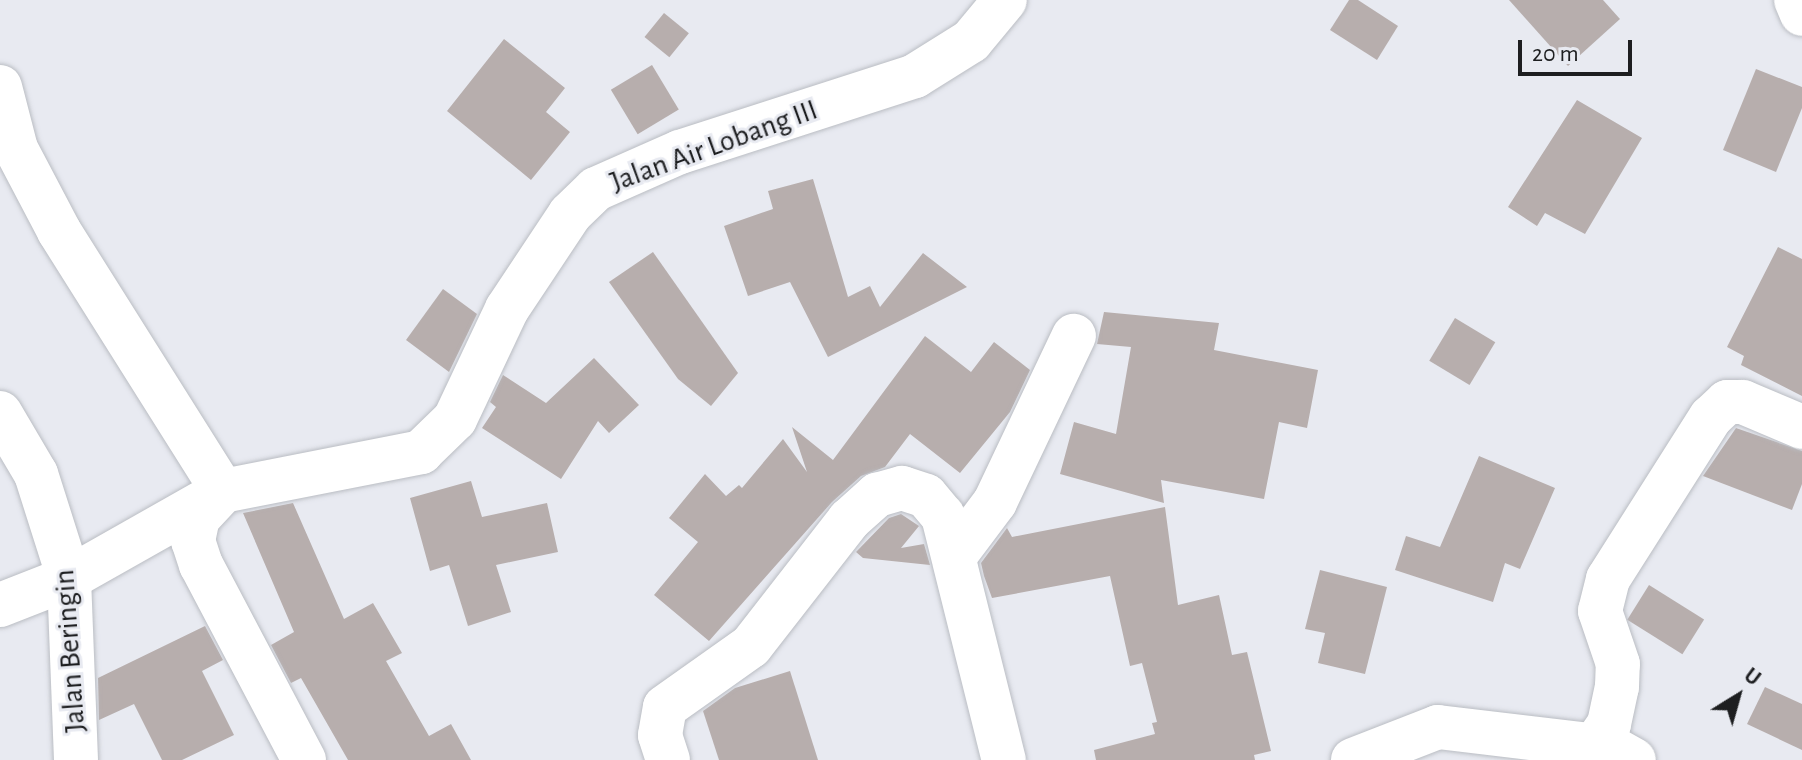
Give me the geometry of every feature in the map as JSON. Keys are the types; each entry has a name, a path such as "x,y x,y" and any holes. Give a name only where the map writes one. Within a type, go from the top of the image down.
{"street":[{"path":"1796,0 1802,14"},
{"name":"Jalan Air Lobang III","path":"0,605 69,578 223,491 421,452 455,419 507,309 570,214 596,189 680,152 915,76 971,41 1004,2"},
{"path":"0,87 16,149 59,231 223,491 198,518 193,541 208,578 304,760"},
{"path":"956,554 995,502 1074,336"},
{"path":"1353,760 1431,744 1588,745 1616,750 1609,724 1617,687 1618,664 1600,611 1608,579 1711,417 1727,402 1743,402 1802,427"},
{"name":"Jalan Beringin","path":"0,413 36,474 69,578 76,760"},
{"path":"668,760 660,735 665,707 751,646 811,563 877,495 902,488 926,496 943,516 956,554 1004,760"}],"building":[{"path":"1349,0 1358,0 1398,26 1377,60 1330,30"},
{"path":"1509,0 1603,0 1620,19 1568,66"},
{"path":"664,13 689,33 669,57 644,37"},
{"path":"504,39 565,88 546,112 570,132 531,180 447,111"},
{"path":"652,65 679,110 638,134 611,90"},
{"path":"1756,69 1802,87 1802,108 1776,172 1723,150"},
{"path":"1577,100 1642,138 1585,234 1545,213 1537,226 1508,207"},
{"path":"813,179 848,297 870,286 880,307 923,253 967,287 828,357 790,282 748,296 724,226 773,209 768,191"},
{"path":"1778,247 1802,259 1802,396 1741,365 1744,356 1727,347"},
{"path":"653,252 738,373 711,406 678,379 609,282"},
{"path":"443,289 477,314 449,372 406,340"},
{"path":"1104,312 1219,323 1214,350 1318,370 1307,428 1279,422 1264,499 1161,480 1164,503 1060,474 1074,422 1116,434 1131,347 1097,344"},
{"path":"1455,318 1495,342 1470,385 1429,361"},
{"path":"925,336 971,372 994,342 1030,370 1010,412 960,473 910,434 885,467 861,476 832,502 709,641 654,595 698,542 669,518 705,474 726,496 739,485 742,488 783,439 807,472 792,427 833,460"},
{"path":"594,358 639,405 609,433 598,421 561,479 482,428 496,407 490,402 503,375 546,403"},
{"path":"1736,428 1802,451 1802,484 1792,510 1703,476"},
{"path":"1479,456 1555,488 1520,569 1505,563 1493,602 1395,570 1406,536 1440,547"},
{"path":"471,481 482,517 547,503 558,552 496,565 511,612 468,626 449,565 430,571 410,498"},
{"path":"293,503 344,619 373,603 402,653 386,661 429,736 451,724 471,760 348,760 301,678 291,683 271,645 294,632 243,513"},
{"path":"1165,507 1178,605 1219,595 1232,655 1247,652 1271,751 1254,755 1255,760 1096,760 1094,750 1155,734 1152,723 1157,722 1142,663 1130,666 1110,576 992,598 984,576 981,563 1007,528 1012,537"},
{"path":"901,514 919,526 901,548 924,544 930,565 863,558 856,552 889,518"},
{"path":"1320,570 1387,587 1365,674 1318,663 1325,633 1305,629"},
{"path":"1649,585 1704,619 1682,654 1627,620"},
{"path":"205,626 223,660 202,671 234,735 182,760 162,760 134,704 99,720 98,678"},
{"path":"790,671 818,760 719,760 703,711 735,688"},
{"path":"1765,687 1802,704 1802,750 1747,724"}]}
